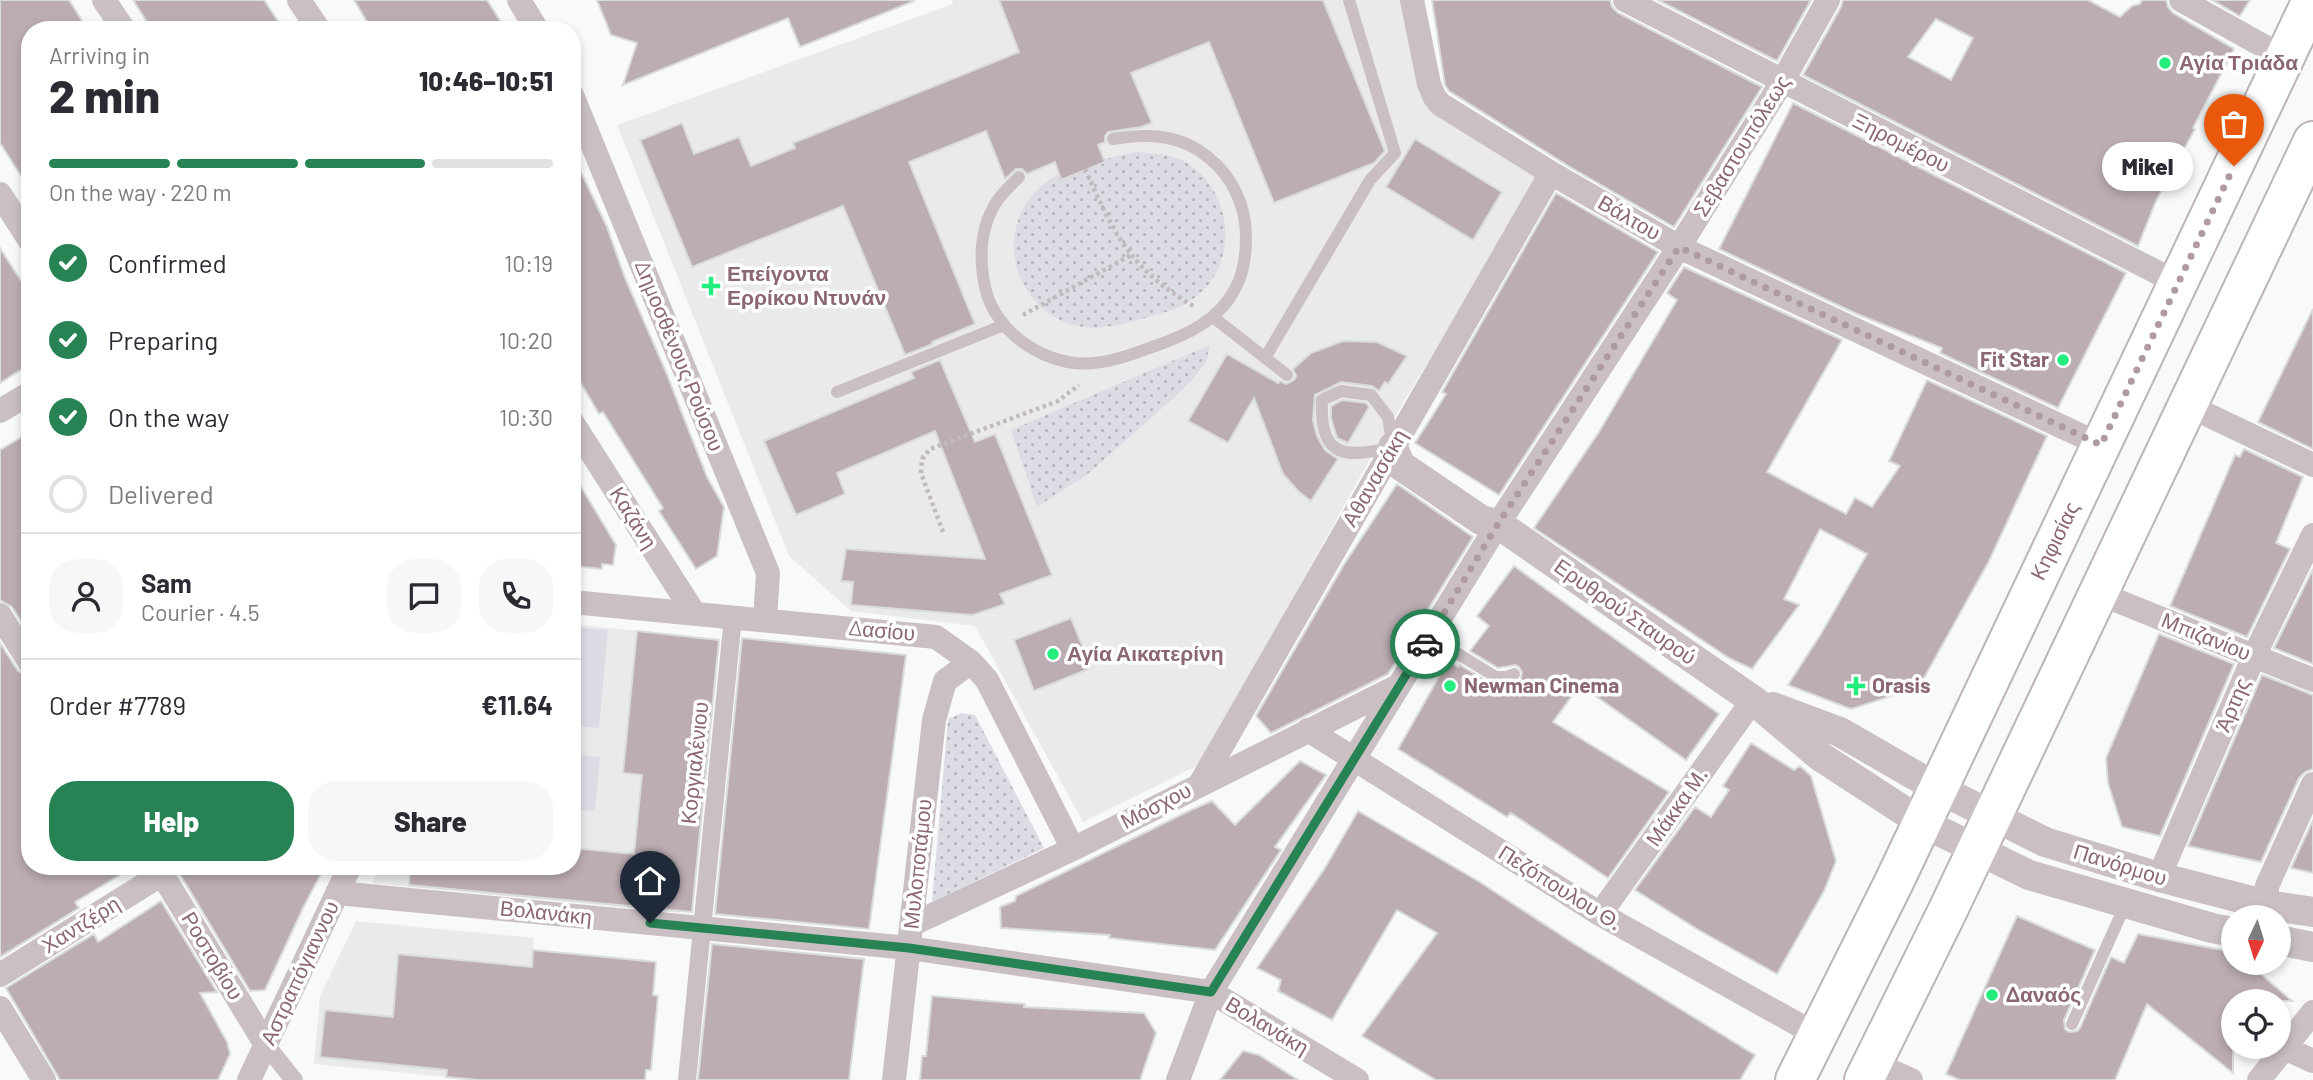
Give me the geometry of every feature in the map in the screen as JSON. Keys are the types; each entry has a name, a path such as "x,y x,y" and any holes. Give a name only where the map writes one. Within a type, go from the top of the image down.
{"main road":[{"name":"Κηφισίας","path":"1796,1080 2312,0"},
{"path":"1869,1071 1977,850 2313,141"}],"street":[{"path":"104,0 118,21"},
{"path":"299,0 313,21"},
{"path":"519,0 532,21"},
{"name":"Βάλτου","path":"1412,0 1434,96 1440,104 1551,173 1679,247 2101,445"},
{"name":"Ξηρομέρου","path":"1625,0 2178,284"},
{"name":"Σεβαστουπόλεως","path":"1178,1080 1211,992 1498,524 1679,247 1782,82 1828,0"},
{"path":"2181,0 2285,58"},
{"name":"Δημοσθένους Ρούσου","path":"581,117 768,573 765,620"},
{"name":"Αθανασάκη","path":"1200,784 1551,173"},
{"path":"0,194 21,228"},
{"path":"0,411 21,398"},
{"path":"2188,405 2313,465"},
{"name":"Καζάνη","path":"581,436 694,613"},
{"name":"Ερυθρού Σταυρού","path":"1393,447 1409,452 1486,506 1498,524 1753,700 1821,757 1921,822"},
{"name":"Άρτης","path":"2159,877 2254,656 2313,534"},
{"name":"Μπιζανίου","path":"2098,593 2313,680"},
{"name":"Δασίου","path":"581,603 936,636 971,662 987,680 1073,849"},
{"path":"0,615 21,649"},
{"name":"Κοργιαλένιου","path":"687,1080 733,617"},
{"name":"Μυλοποτάμου","path":"894,1080 934,720 945,681 971,662"},
{"name":"Μόσχου","path":"910,936 1073,849 1399,685"},
{"name":"Ερυθρού Σταυρού","path":"1753,700 1840,733 1937,788"},
{"name":"Μάκκα Μ.","path":"1600,914 1753,700"},
{"name":"Πεζόπουλου Θ.","path":"1308,730 1600,914 1818,1035"},
{"path":"2267,905 2267,886 2313,784"},
{"name":"Πανόρμου","path":"1937,788 2045,842 2159,877 2267,905"},
{"name":"Πανόρμου","path":"1921,822 2029,875 2221,929"},
{"name":"Χαντζέρη","path":"0,975 152,875"},
{"name":"Ροστοβίου","path":"163,875 266,1045"},
{"name":"Αστραπόγιαννου","path":"249,1080 346,875"},
{"name":"Βολανάκη","path":"337,893 702,928 910,936 1211,992 1357,1080"},
{"name":"Πανόρμου","path":"2291,909 2313,912"},
{"path":"2291,943 2313,947"},
{"path":"0,1008 44,1080"},
{"path":"2291,1040 2313,1012"},
{"path":"266,1045 294,1080"},
{"path":"2291,1051 2313,1061"},
{"path":"2259,1080 2276,1059"},
{"path":"1869,1071 1911,1080"}],"lane":[{"path":"1265,358 1370,180 1395,153 1349,0"},
{"path":"1019,177 997,200 984,231 980,264 987,297 1004,325 1029,347 1060,361 1093,363 1126,356 1182,336 1213,317 1235,289 1245,258 1246,218 1233,185 1209,157 1177,140 1141,134 1113,139"},
{"path":"1213,317 1287,374"},
{"path":"837,392 1004,325"},
{"path":"1341,391 1371,395 1388,417 1393,447 1349,454 1334,446 1326,438 1321,423 1318,397 1341,391"},
{"path":"1429,636 1489,673 1506,677 1514,674"},
{"path":"2073,1024 2126,903"}],"path":[{"path":"1085,169 1108,221 1131,255 1146,272 1184,300"},
{"path":"1004,325 1131,255"},
{"path":"943,532 921,473 922,459 930,449 1058,401 1081,384 1093,363"}],"shaded area":[{"path":"952,0 1403,0 1430,111 1540,177 1380,441 1201,764 1083,822 975,626 851,611 789,556 617,125 953,4"},
{"path":"1136,152 1163,154 1181,160 1203,176 1222,210 1224,249 1218,268 1208,285 1193,299 1172,310 1105,327 1067,323 1042,307 1029,293 1020,277 1014,241 1017,222 1025,205 1038,189 1059,174 1084,164"},
{"path":"1210,345 1206,361 1177,395 1088,474 1037,507 1011,430"},
{"path":"581,625 705,638 680,913 372,883 376,875 581,875"},
{"path":"581,628 608,630 599,728 581,727"},
{"path":"961,713 975,715 1044,848 932,902 948,719"},
{"path":"581,755 600,757 595,811 581,810"},
{"path":"356,921 534,938 527,1018 453,1009 446,1077 314,1064 320,996"}],"building":[{"path":"0,0 69,0 82,21 21,21 21,176 0,143"},
{"path":"133,0 264,0 278,21 146,21"},
{"path":"354,0 487,0 500,21 367,21"},
{"path":"597,0 914,1 800,47 788,18 623,85 637,43 611,35"},
{"path":"999,0 1323,0 1385,151 1374,163 1274,203 1209,42 1131,73 1152,123 1108,132 1105,142 1098,145 1105,162 1061,180 1055,162 1027,174 1022,169 1016,169 1005,179 986,131 909,162 975,324 932,342 933,344 905,355 843,206 692,267 640,140 682,123 694,154 739,137 751,166 795,148 793,143 1019,52"},
{"path":"1432,0 1610,0 1618,13 1762,87 1674,227 1570,167 1449,91 1445,85"},
{"path":"1658,0 1811,0 1777,61"},
{"path":"1843,0 2088,0 2120,17 2142,0 2166,0 2173,13 2234,49 2156,201 2138,246 1803,75","holes":["1936,19 1973,38 1951,80 1908,57"]},
{"path":"2212,0 2250,0 2240,16"},
{"path":"1793,103 2126,273 2058,408 1940,353 1942,348 1857,314 1719,249"},
{"path":"1415,139 1502,192 1473,240 1386,187"},
{"path":"581,172 607,227 625,278 707,477 724,507 717,556 696,569 659,511 663,508 603,412 599,414 581,383"},
{"path":"1556,193 1658,252 1499,495 1415,443 1446,394 1442,392"},
{"path":"0,248 21,281 21,370 0,383"},
{"path":"1684,267 1842,340 1767,472 1846,514 1855,498 1872,507 1900,466 1889,461 1927,380 2047,436 1989,561 1919,687 1851,709 1788,685 1867,554 1820,529 1784,599 1799,605 1752,669 1729,658 1534,528 1599,432 1677,300 1667,293"},
{"path":"2313,309 2313,449 2258,422"},
{"path":"1343,341 1377,342 1407,356 1388,384 1385,382 1379,391 1372,386 1341,382 1315,395 1313,420 1317,436 1325,450 1338,459 1311,501 1283,474 1254,398 1228,443 1188,421 1227,354 1278,383 1281,381 1286,384 1296,376 1293,369 1311,353"},
{"path":"940,360 975,442 995,434 1052,575 1000,594 1005,604 973,615 851,605 853,582 841,581 846,549 985,559 935,431 837,473 845,494 796,515 764,441 914,378 911,372"},
{"path":"1342,400 1366,403 1369,407 1348,443 1337,438 1331,418 1331,406"},
{"path":"21,437 21,621 12,607 0,600 0,450"},
{"path":"2244,449 2303,477 2276,543 2290,549 2247,637 2170,606 2235,455 2240,457"},
{"path":"1397,484 1473,537 1388,674 1271,733 1256,716 1343,566"},
{"path":"581,487 616,545 613,565 602,564 602,569 581,567"},
{"path":"1514,566 1719,714 1686,760 1580,685 1553,722 1669,792 1608,878 1511,813 1507,817 1398,749 1448,661 1458,667 1460,665 1495,686 1509,685 1521,679 1522,672 1519,667 1515,665 1498,668 1470,651 1489,626 1477,616"},
{"path":"2313,569 2313,664 2274,648"},
{"name":"Αγία Αικατερίνη","path":"1071,618 1091,668 1034,691 1014,640"},
{"path":"637,631 719,640 692,912 409,885 410,875 581,875 581,849 634,854 642,775 623,773"},
{"path":"2159,634 2234,664 2160,836 2122,827 2108,783 2106,758"},
{"path":"742,638 906,655 869,929 715,914"},
{"path":"0,643 21,673 21,875 120,875 75,902 79,908 0,957"},
{"path":"2262,675 2313,695 2313,769 2299,778 2261,862 2188,846"},
{"path":"1751,743 1794,770 1800,766 1811,776 1836,861 1824,891 1777,974 1635,890 1695,807 1711,817 1729,790 1723,786"},
{"path":"1300,761 1326,775 1275,847 1281,850 1215,950 1109,938 1110,935 1001,928 1000,907 1015,901 1016,896 1191,810 1212,801 1235,825"},
{"path":"1358,811 1478,881 1755,1055 1740,1080 1436,1080 1362,1036 1437,933 1397,910 1332,1020 1278,991 1281,980 1257,968 1325,868"},
{"path":"2313,820 2313,873 2291,868"},
{"path":"180,875 320,875 265,990 250,991"},
{"path":"161,901 217,992 200,993 227,1042 230,1054 218,1080 60,1080 6,988 94,934 98,942"},
{"path":"2017,916 2095,950 2064,1020 2065,1029 2069,1032 2080,1028 2111,957 2124,963 2138,934 2221,950 2221,975 2262,975 2278,989 2221,989 2221,1059 2233,1059 2233,1073 2147,1004 2115,1080 1960,1080 1946,1074"},
{"path":"712,944 864,959 849,1080 698,1080"},
{"path":"533,950 656,962 653,995 658,996 651,1070 646,1070 645,1080 479,1080 446,1077 447,1070 320,1057 325,1010 393,1017 398,954 532,967"},
{"path":"932,996 1025,1004 1024,1007 1144,1013 1156,1033 1140,1080 920,1080 922,1056 926,1056"},
{"path":"1243,1051 1259,1055 1298,1080 1220,1080"}],"way so far":[{"path":"1425,644 1498,524 1679,247 2101,445 2234,166"}],"place":[{"name":"Αγία Τριάδα","path":"2165,63"},
{"name":"Mikel","path":"2234,166"},
{"name":"Επείγοντα Ερρίκου Ντυνάν","path":"711,286"},
{"name":"Fit Star","path":"2063,360"},
{"name":"Αγία Αικατερίνη","path":"1053,654"},
{"name":"Newman Cinema","path":"1450,686"},
{"name":"Orasis","path":"1856,686"},
{"name":"Δαναός","path":"1992,995"}],"route":[{"path":"650,923 909,948 1211,992 1425,644"}]}
